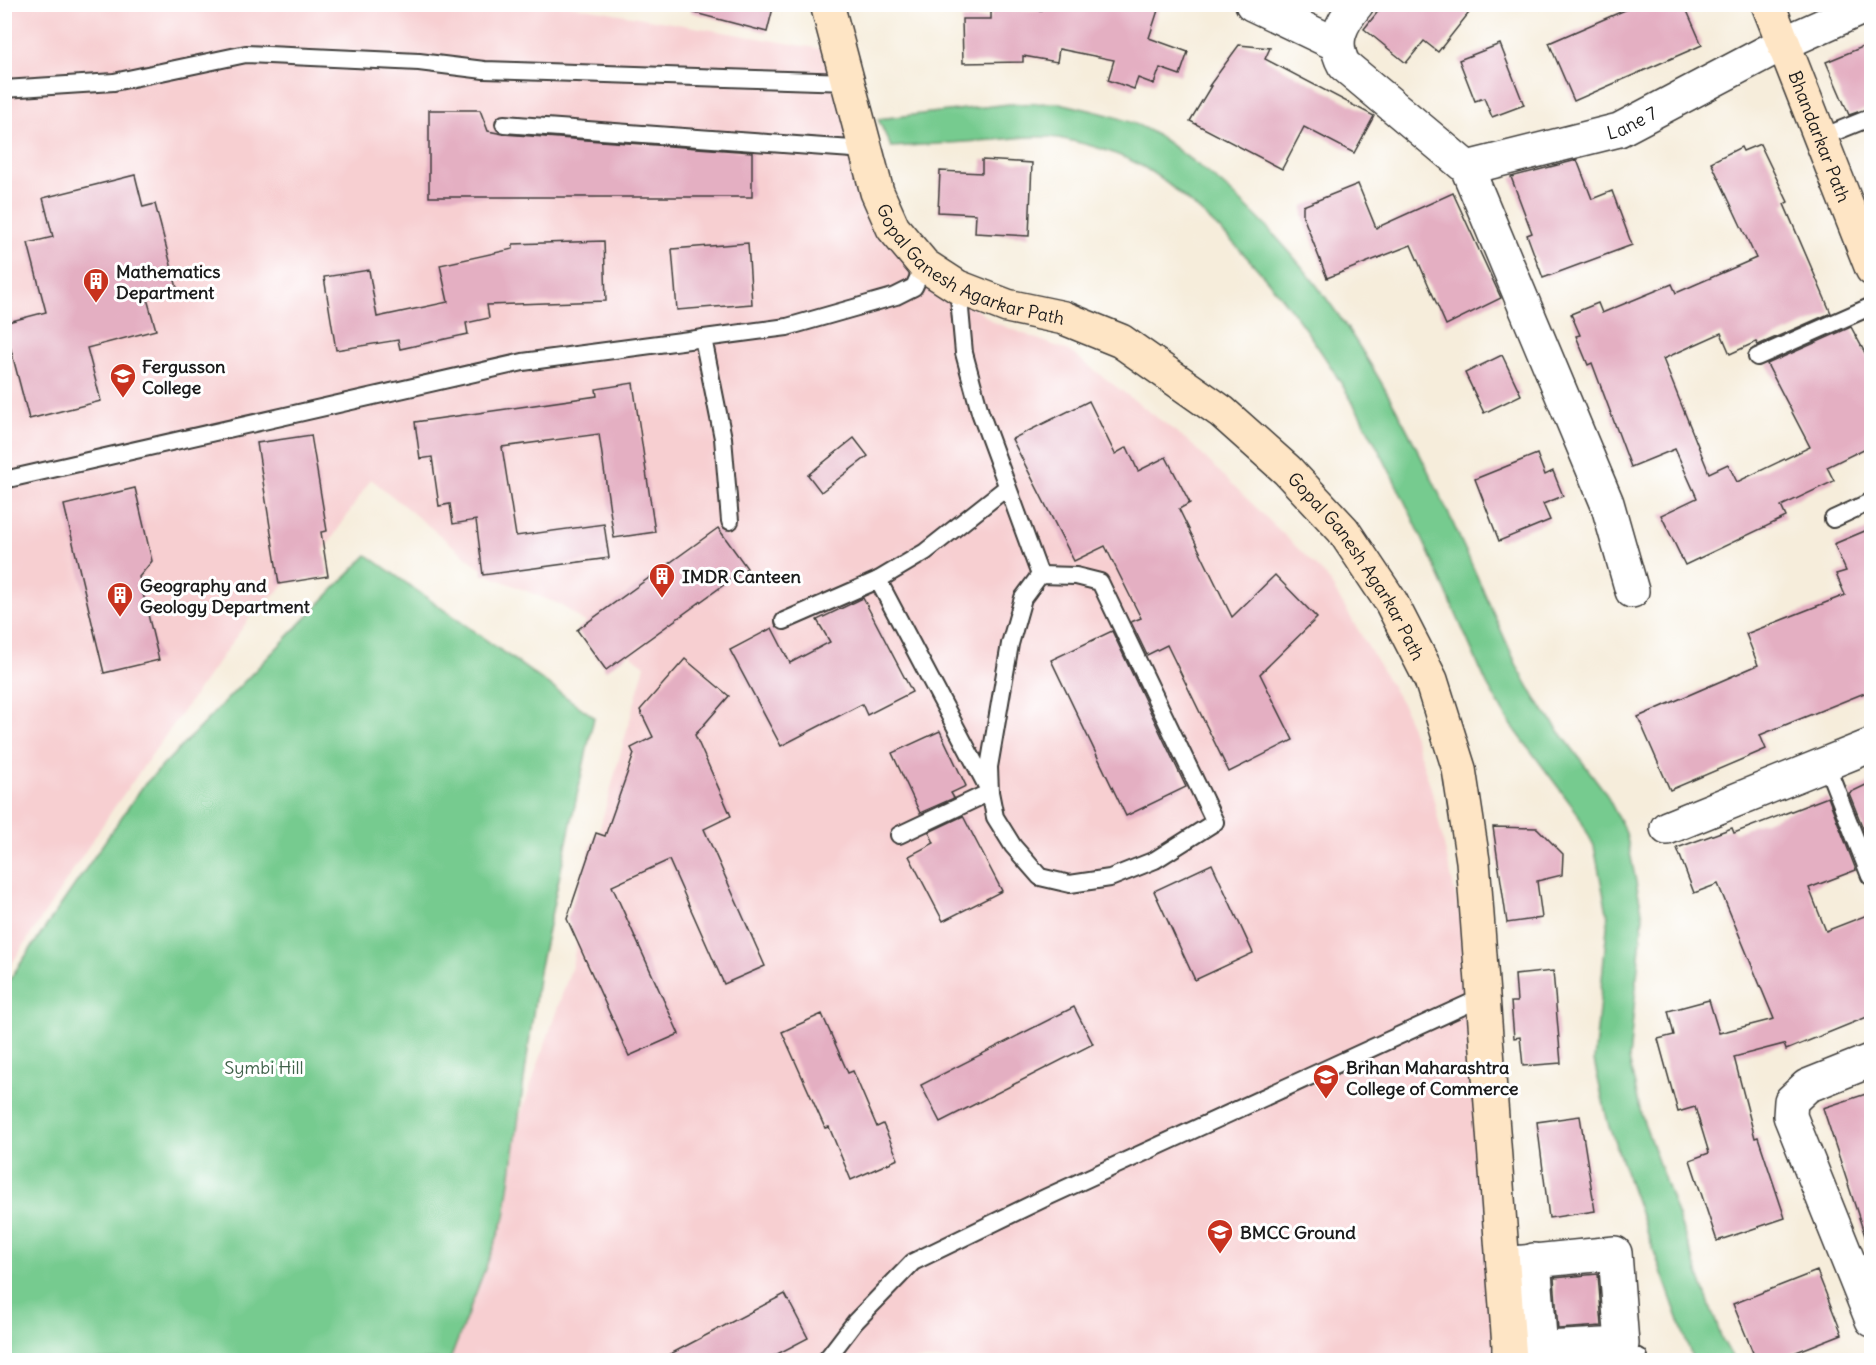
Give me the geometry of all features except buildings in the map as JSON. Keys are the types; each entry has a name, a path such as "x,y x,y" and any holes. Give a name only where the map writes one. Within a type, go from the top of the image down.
{"street":[{"name":"Gopal Ganesh Agarkar Path","path":"827,4 877,192 893,228 924,265 958,287 1007,306 1064,318 1121,341 1222,412 1287,470 1343,530 1391,602 1431,680 1459,769 1473,861 1483,998 1518,1262 1522,1309 1510,1355"},
{"path":"1252,4 1336,44"},
{"path":"1357,4 1346,17 1336,44 1344,65 1467,168 1607,503 1632,591"},
{"name":"Bhandarkar Path","path":"1768,4 1872,269"},
{"name":"Lane 7","path":"1467,168 1619,130 1782,44 1871,4"},
{"path":"1667,828 1872,746"},
{"path":"1872,1060 1807,1086 1791,1101 1790,1116 1872,1320"},
{"path":"1510,1355 1541,1350 1622,1344 1615,1252 1518,1262"},
{"path":"1522,1309 1541,1350"}],"lane":[{"path":"4,89 114,82 246,54 419,62 484,70 848,82"},
{"path":"1820,138 1872,117"},
{"path":"504,124 866,150"},
{"path":"4,480 523,362 787,327 896,296 914,286 924,265"},
{"path":"958,287 964,353 980,412 1006,488 1040,575"},
{"path":"1757,357 1872,306"},
{"path":"703,338 723,438 730,521"},
{"path":"784,621 878,580 925,552 1006,488"},
{"path":"1833,519 1872,501"},
{"path":"1040,575 1077,576 1100,582 1215,822 1155,860 1110,878 1071,884 1040,877 1012,846 995,817 990,792 989,767 1010,644 1023,598 1040,575"},
{"path":"878,580 990,792"},
{"path":"1826,764 1870,876"},
{"path":"899,835 990,792"},
{"path":"826,1360 855,1322 913,1262 1047,1197 1483,998"},
{"path":"1614,1360 1639,1357"}],"shaded area":[{"path":"5,5 568,5 821,49 872,207 922,268 993,322 1069,351 1188,441 1326,576 1404,707 1431,788 1472,967 1498,1360 436,1360 572,966 598,835 645,665 561,605 490,576 371,479 325,549 253,613 113,809 5,974"}],"green space":[{"path":"1060,103 1121,119 1144,128 1165,141 1195,163 1253,213 1304,269 1348,329 1388,394 1456,529 1518,668 1536,700 1605,792 1626,833 1643,916 1629,1059 1641,1114 1722,1339 1734,1360 1693,1360 1608,1123 1594,1061 1608,917 1594,846 1576,811 1507,719 1487,684 1405,501 1342,384 1305,328 1264,276 1217,227 1167,184 1136,163 1098,148 1050,137 891,147 878,119 1009,104"},
{"name":"Symbi Hill","path":"367,555 594,717 539,971 505,1217 450,1360 5,1360 5,986 143,786"}],"place":[{"name":"Mathematics Department","path":"96,304"},
{"name":"Fergusson College","path":"123,399"},
{"name":"IMDR Canteen","path":"662,599"},
{"name":"Geography and Geology Department","path":"120,618"},
{"name":"Brihan Maharashtra College of Commerce","path":"1326,1100"},
{"name":"BMCC Ground","path":"1220,1255"}]}
